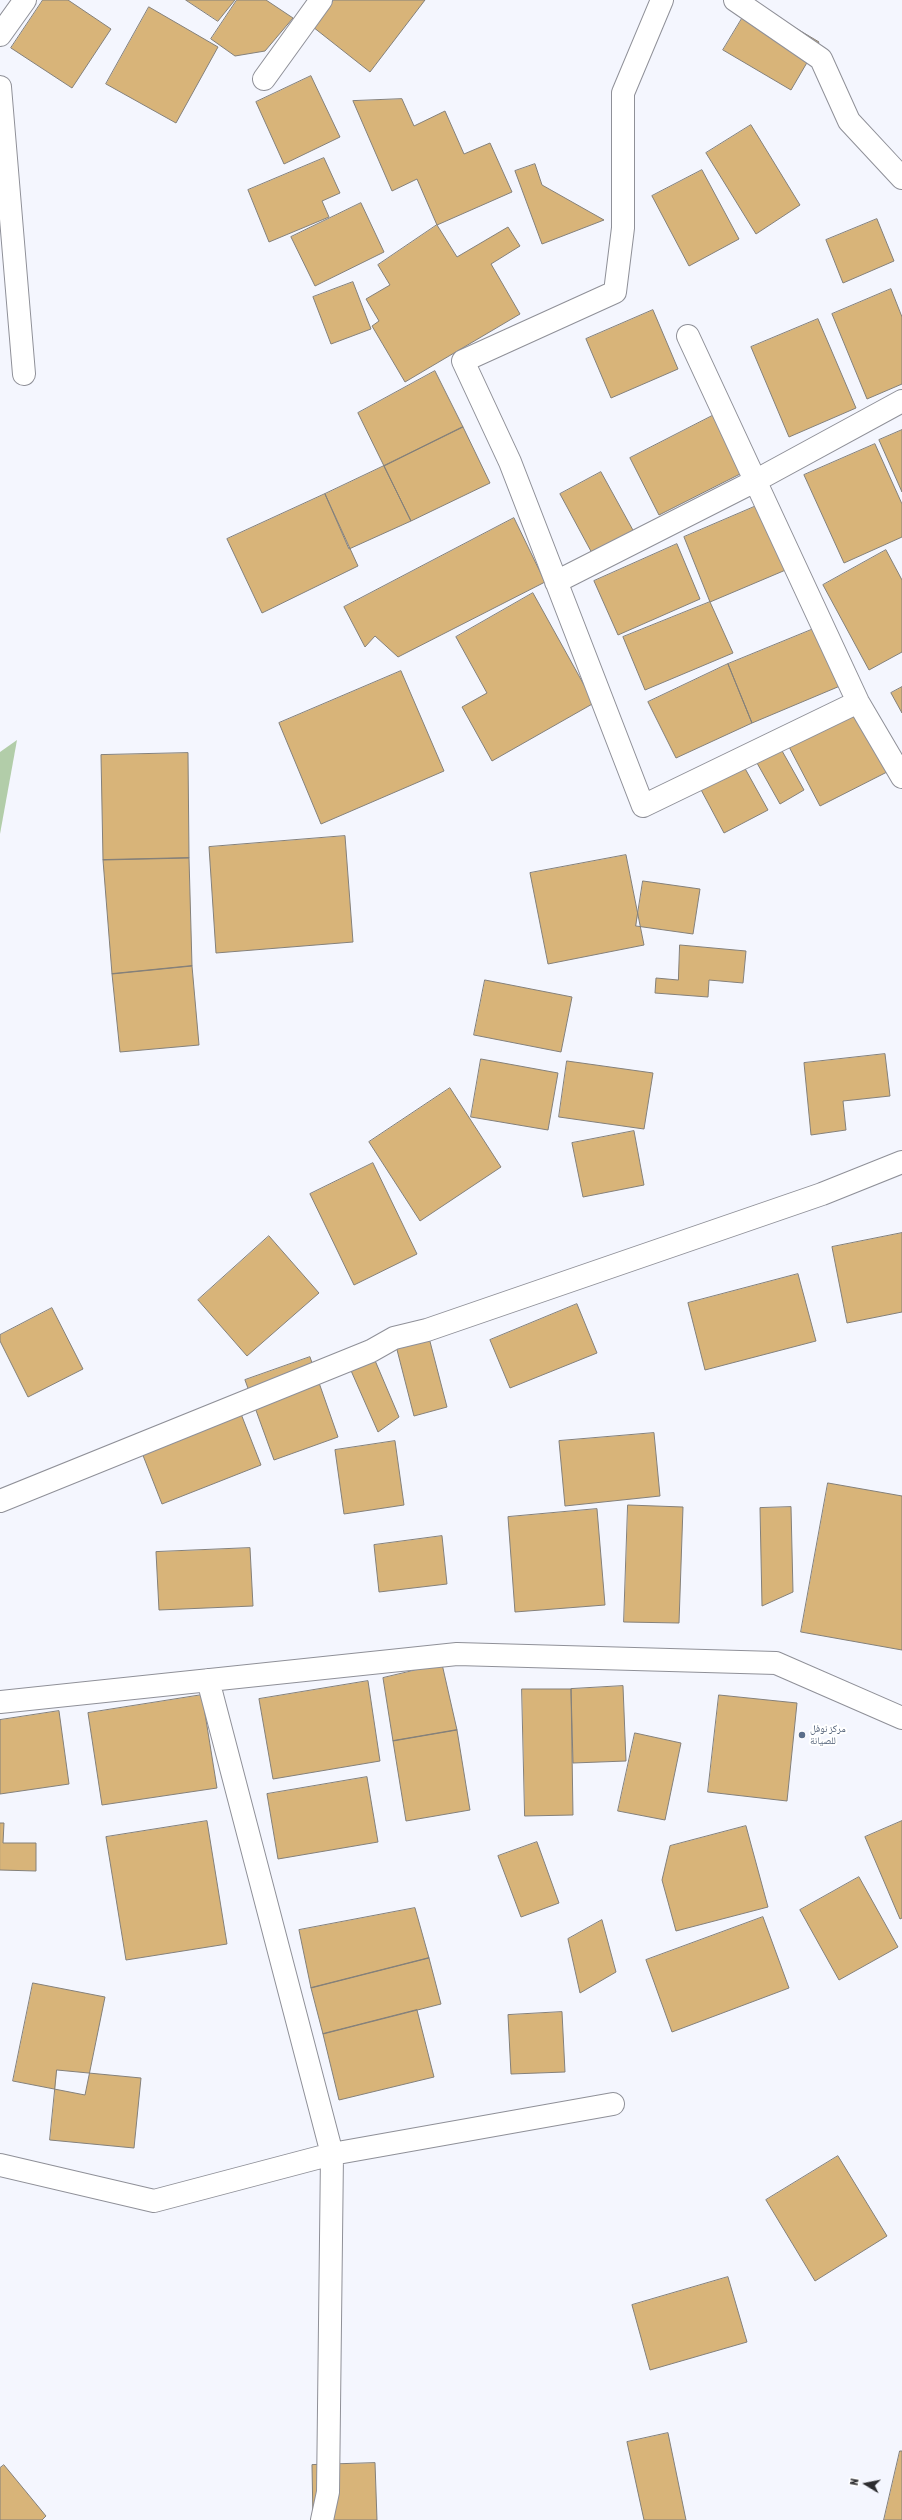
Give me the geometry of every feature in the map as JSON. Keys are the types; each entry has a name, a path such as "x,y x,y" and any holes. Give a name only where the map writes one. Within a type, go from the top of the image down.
{"street":[{"path":"0,35 25,0"},
{"path":"264,79 321,0"},
{"path":"662,0 623,93 623,228 615,292 463,361 510,462 643,806 858,702"},
{"path":"735,0 821,59 849,121 902,178"},
{"path":"0,88 24,374"},
{"path":"688,336 858,702 902,777"},
{"path":"556,582 755,481 902,401"},
{"path":"0,1501 372,1352 394,1338 427,1330 822,1194 902,1162"},
{"path":"0,1702 457,1654 776,1663 902,1718"},
{"path":"208,1680 332,2154 328,2492 322,2520"},
{"path":"0,2165 154,2201 332,2154 613,2104"}],"green space":[{"path":"17,740 0,834 0,752"}],"building":[{"path":"43,0 68,0 111,29 72,88 11,48"},
{"path":"186,0 235,0 218,21"},
{"path":"237,0 266,0 293,18 265,51 235,56 211,39"},
{"path":"334,0 425,0 370,72 313,27"},
{"path":"752,2 819,42 791,90 723,50"},
{"path":"149,7 218,47 176,123 106,84"},
{"path":"311,76 340,137 284,164 256,102"},
{"path":"402,99 414,126 445,111 464,154 490,143 512,192 437,225 417,179 392,191 353,101"},
{"path":"751,125 800,205 756,234 706,153"},
{"path":"324,158 340,193 322,201 329,217 269,242 248,190"},
{"path":"535,164 542,185 604,220 542,244 515,171"},
{"path":"702,170 739,239 689,266 652,196"},
{"path":"361,203 384,252 315,286 291,237"},
{"path":"877,219 894,261 843,283 826,240"},
{"path":"437,225 457,257 508,227 520,246 491,264 520,314 405,382 372,326 379,321 366,299 390,285 378,265"},
{"path":"353,282 371,329 331,344 313,297"},
{"path":"891,289 902,317 902,384 867,399 832,314"},
{"path":"653,310 678,369 611,398 586,339"},
{"path":"818,319 856,408 789,437 751,347"},
{"path":"435,371 463,427 384,466 358,413"},
{"path":"716,414 744,472 659,515 630,458"},
{"path":"463,427 490,483 411,521 384,466"},
{"path":"902,430 902,492 879,440"},
{"path":"875,444 902,504 902,537 844,563 804,475"},
{"path":"384,466 411,521 349,549 325,494"},
{"path":"601,472 634,532 593,555 560,494"},
{"path":"325,494 358,566 262,613 227,539"},
{"path":"761,504 788,569 710,602 684,537"},
{"path":"514,518 545,582 398,657 375,636 365,647 344,607"},
{"path":"677,544 700,599 618,635 594,581"},
{"path":"886,550 902,580 902,652 869,670 823,585"},
{"path":"533,593 594,703 492,761 462,707 487,693 456,637"},
{"path":"710,602 733,653 645,690 623,637"},
{"path":"816,628 840,686 752,723 728,664"},
{"path":"728,664 752,723 676,758 648,702"},
{"path":"401,671 444,771 321,824 279,723"},
{"path":"902,687 902,713 891,693"},
{"path":"855,708 887,772 820,806 787,743"},
{"path":"781,749 804,790 780,804 757,763"},
{"path":"188,753 189,858 103,860 101,755"},
{"path":"742,763 768,810 724,833 699,786"},
{"path":"345,836 353,942 216,953 209,847"},
{"path":"626,855 644,945 548,964 530,873"},
{"path":"189,858 192,966 112,974 103,860"},
{"path":"643,881 700,889 693,934 636,926"},
{"path":"680,945 746,951 743,983 709,980 708,997 655,993 656,978 678,980"},
{"path":"192,966 199,1045 120,1052 112,974"},
{"path":"485,980 572,997 561,1052 474,1035"},
{"path":"885,1054 890,1096 843,1101 846,1130 811,1135 804,1063"},
{"path":"481,1059 558,1073 548,1130 471,1117"},
{"path":"567,1061 653,1073 644,1129 559,1117"},
{"path":"450,1088 501,1167 420,1221 369,1142"},
{"path":"634,1131 644,1185 583,1197 572,1143"},
{"path":"373,1163 417,1254 354,1285 310,1194"},
{"path":"902,1233 902,1312 847,1323 832,1247"},
{"path":"269,1236 319,1293 247,1356 198,1300"},
{"path":"798,1274 816,1341 705,1370 688,1303"},
{"path":"577,1304 597,1353 510,1388 490,1340"},
{"path":"52,1308 83,1369 28,1397 0,1341 0,1335"},
{"path":"427,1330 447,1407 414,1416 394,1338"},
{"path":"371,1351 399,1417 378,1432 345,1357"},
{"path":"310,1357 338,1437 274,1460 245,1380"},
{"path":"234,1396 261,1465 162,1504 135,1435"},
{"path":"654,1433 660,1496 565,1506 559,1441"},
{"path":"395,1441 404,1505 344,1514 335,1450"},
{"path":"828,1483 902,1496 902,1650 801,1632"},
{"path":"628,1505 683,1507 679,1623 624,1622"},
{"path":"791,1507 793,1592 762,1606 760,1508"},
{"path":"597,1509 605,1605 515,1612 508,1517"},
{"path":"442,1536 447,1584 379,1592 374,1545"},
{"path":"250,1548 253,1606 159,1610 156,1552"},
{"path":"442,1664 457,1730 393,1741 383,1678"},
{"path":"368,1681 380,1761 273,1779 259,1699"},
{"path":"623,1686 626,1761 573,1763 571,1689"},
{"path":"522,1689 571,1689 573,1815 525,1816"},
{"path":"202,1695 217,1788 102,1805 88,1713"},
{"path":"719,1695 797,1703 787,1801 708,1792"},
{"path":"59,1711 69,1784 0,1794 0,1720"},
{"path":"457,1730 470,1810 406,1821 393,1741"},
{"path":"635,1733 681,1743 665,1820 618,1811"},
{"path":"367,1777 378,1842 278,1859 267,1794"},
{"path":"207,1821 227,1944 126,1960 106,1837"},
{"path":"902,1821 902,1918 900,1919 865,1837"},
{"path":"0,1823 4,1823 3,1843 36,1843 36,1871 0,1870"},
{"path":"746,1826 768,1907 676,1931 662,1880 670,1846"},
{"path":"537,1842 559,1903 521,1917 498,1856"},
{"path":"859,1877 898,1947 839,1980 800,1910"},
{"path":"415,1908 429,1958 311,1988 299,1930"},
{"path":"763,1917 789,1988 672,2032 646,1960"},
{"path":"602,1920 616,1972 580,1993 568,1939"},
{"path":"429,1958 441,2004 323,2034 311,1988"},
{"path":"33,1983 105,1997 85,2095 13,2081"},
{"path":"417,2010 434,2077 339,2100 323,2034"},
{"path":"562,2012 565,2072 511,2074 508,2015"},
{"path":"57,2070 141,2078 134,2148 50,2140"},
{"path":"838,2156 887,2236 815,2281 766,2200"},
{"path":"728,2277 747,2342 650,2370 632,2305"},
{"path":"668,2433 686,2520 644,2520 627,2442"},
{"path":"900,2451 902,2451 902,2520 884,2520"},
{"path":"375,2463 377,2520 313,2520 312,2465"},
{"path":"4,2465 46,2516 42,2520 0,2520 0,2468"}],"place":[{"name":"مركز نوفل للصيانة","path":"802,1735"}]}
